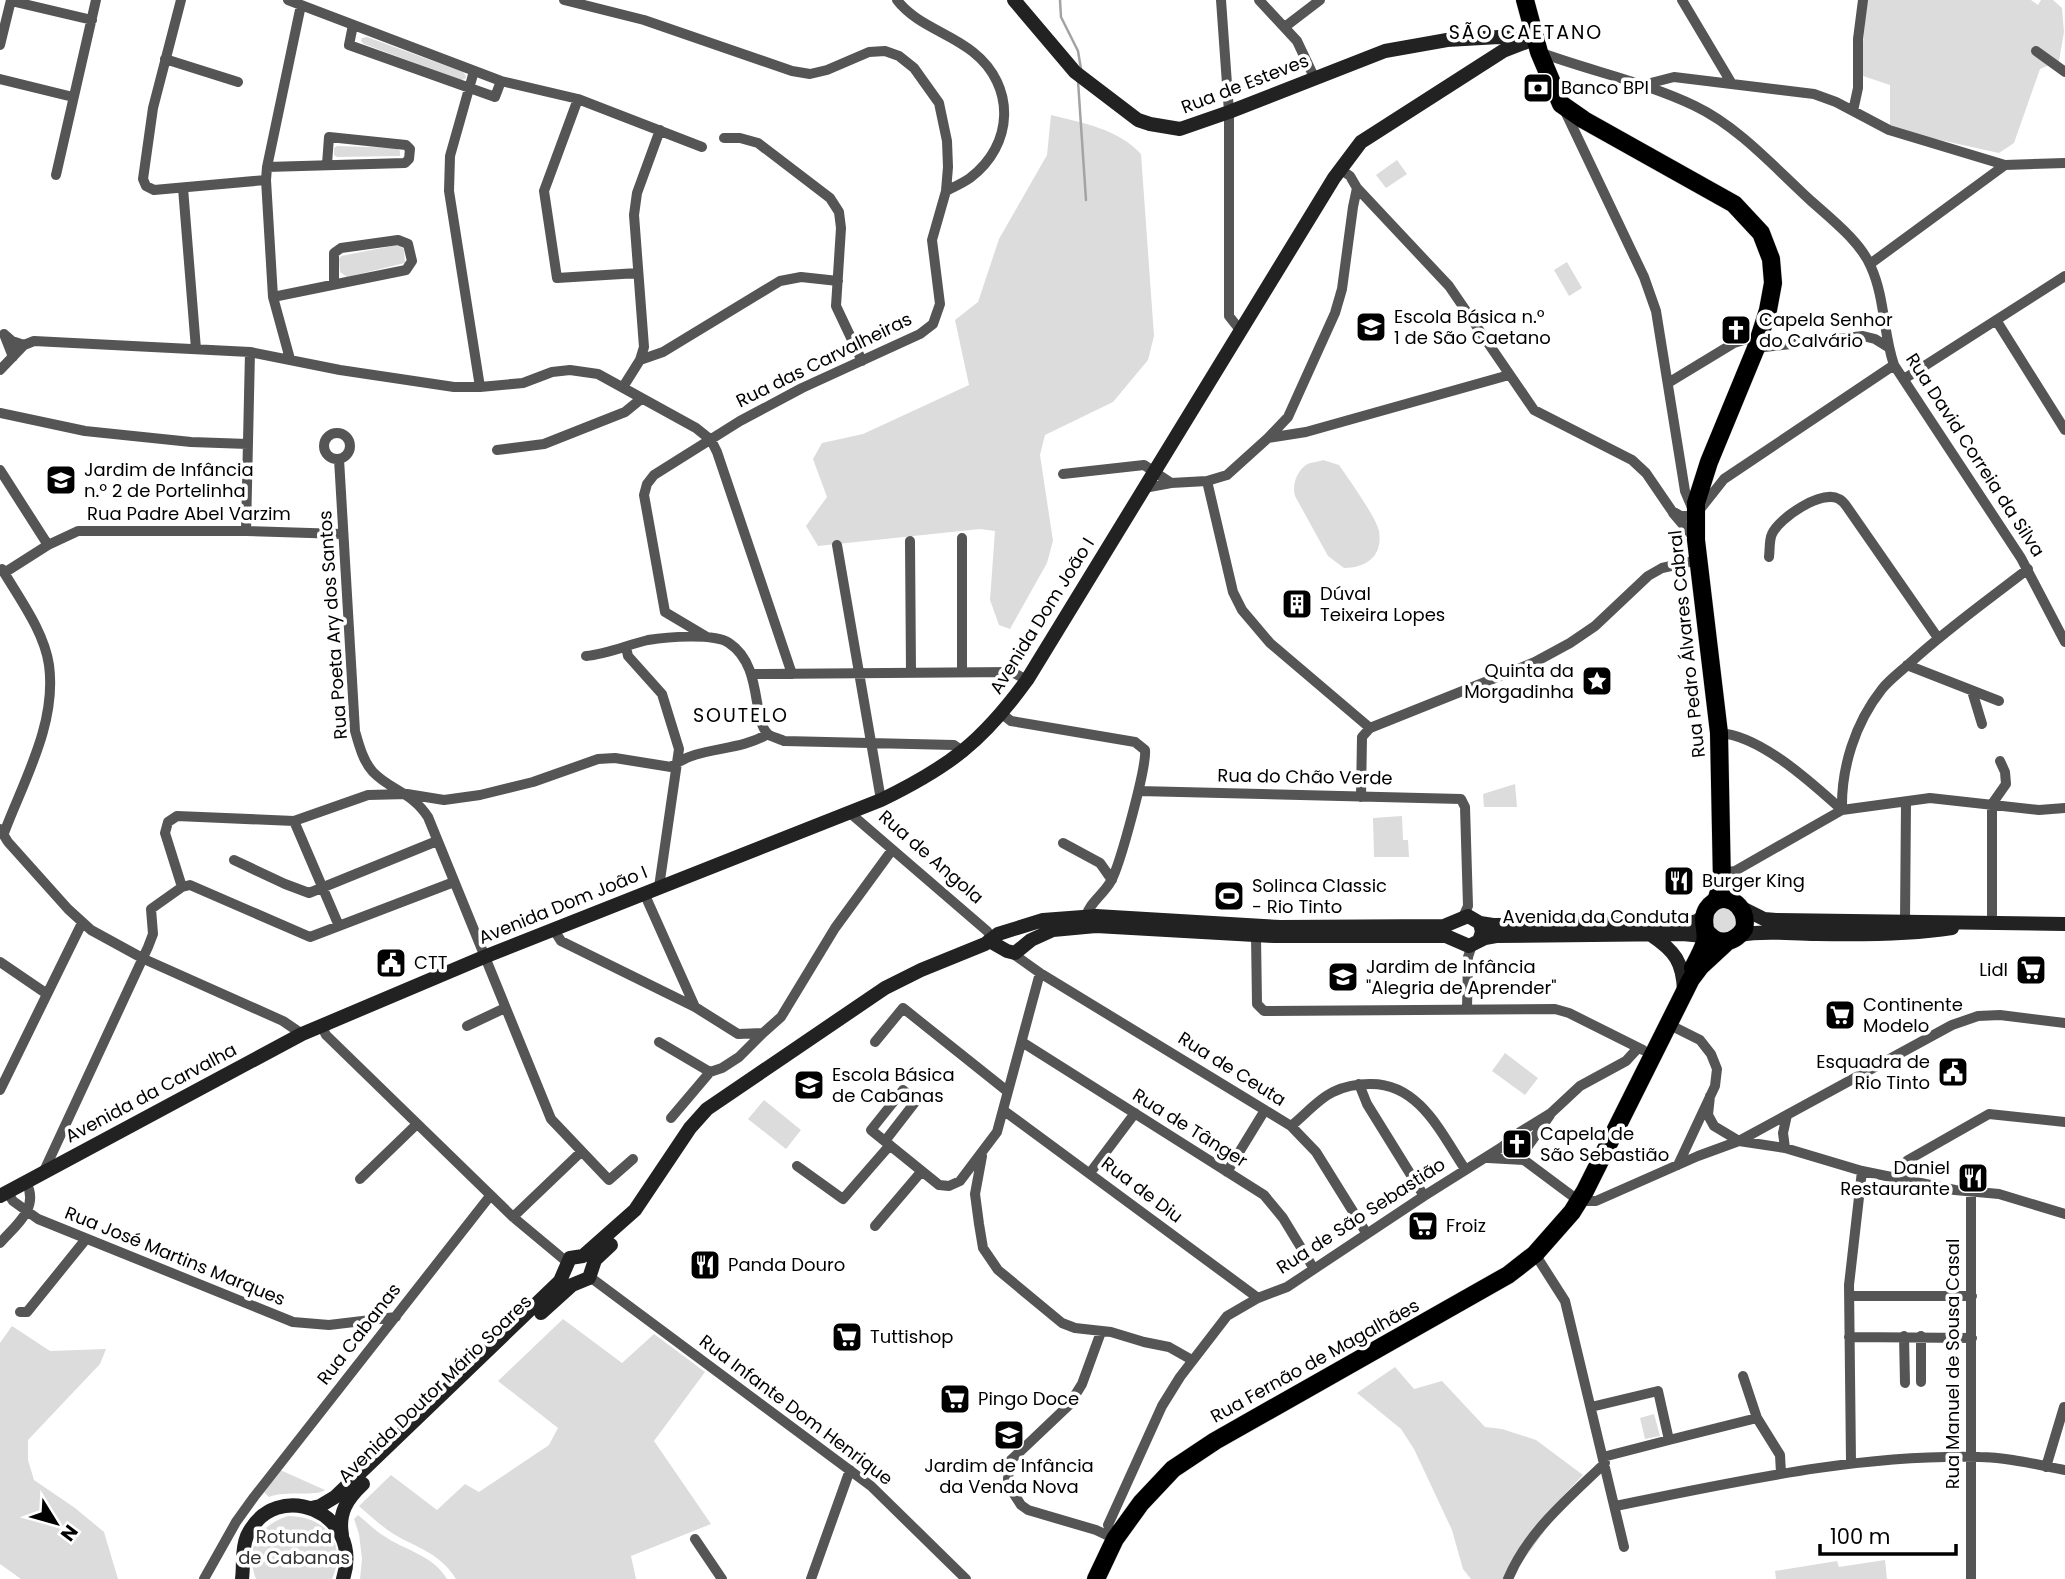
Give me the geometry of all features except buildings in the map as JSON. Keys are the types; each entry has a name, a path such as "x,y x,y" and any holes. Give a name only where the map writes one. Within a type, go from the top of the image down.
{"main road":[{"name":"Rua de Esteves","path":"1014,0 1075,72 1138,120 1181,129 1229,113 1385,51 1447,40 1499,37 1537,45"},
{"path":"1525,0 1537,45 1561,104"},
{"name":"Avenida Dom João I","path":"321,1025 484,957 881,800 940,769 964,752 1002,714 1027,680 1240,330 1340,169 1361,142 1503,51 1537,45"},
{"name":"Rua Pedro Álvares Cabral","path":"1561,104 1727,200 1754,223 1771,259 1773,283 1768,310 1700,486 1695,516 1719,733 1722,873 1716,901"},
{"name":"Rua Pedro Álvares Cabral","path":"1722,873 1739,906"},
{"path":"1716,933 1706,910 1716,901 1730,900 1764,919 1776,920 1905,919 1971,925 2065,924"},
{"path":"1579,1201 1645,1051 1668,1024 1716,933 1746,922 1739,906"},
{"name":"Avenida da Conduta","path":"994,938 1043,920 1086,916 1280,927 1444,926 1468,917 1493,925 1682,924 1697,921 1716,933"},
{"path":"1468,917 1482,932 1467,946 1453,932 1468,917"},
{"path":"1716,933 1929,932 1971,925"},
{"name":"Avenida da Conduta","path":"1018,952 1053,930 1096,926 1256,936 1446,936 1467,946 1496,936 1716,933"},
{"path":"1650,935 1671,949 1676,956 1681,967 1684,991"},
{"name":"Rua de Angola","path":"994,938 1020,941 1018,952"},
{"name":"Avenida Doutor Mário Soares","path":"346,1575 348,1556 340,1526 343,1509 352,1495 563,1292 579,1268 642,1202 690,1128 707,1109 885,988 994,938"},
{"name":"Avenida da Carvalha","path":"4,1194 321,1025"},
{"name":"Rua Fernão de Magalhães","path":"1096,1579 1115,1539 1141,1503 1173,1469 1194,1454 1508,1275 1535,1254 1579,1201"},
{"name":"Avenida Doutor Mário Soares","path":"269,1513 289,1506 320,1506 335,1497 560,1281 579,1268"},
{"path":"311,1508 329,1518 342,1535"},
{"path":"244,1575 242,1556 247,1536 260,1519 269,1513"}],"street":[{"path":"0,45 11,0 92,20"},
{"path":"56,174 96,0"},
{"path":"181,0 153,108 143,179 146,186 154,190 266,180"},
{"path":"288,0 501,81 578,99 702,147"},
{"name":"Rua das Carvalheiras","path":"564,0 644,20 792,71 810,74 827,70 869,52 899,56 914,68 939,103 947,141 946,191 932,240 940,304 933,324 919,334 790,394 740,421 654,475 646,484 644,495 665,612 707,637 728,642 743,657 753,674"},
{"path":"897,0 930,27 972,51 991,69 1003,95 1005,123 996,149 969,179 946,191"},
{"path":"1221,0 1229,113 1229,316 1240,330"},
{"path":"1259,0 1286,26 1297,41 1315,79"},
{"path":"1286,26 1320,0"},
{"path":"1682,0 1732,84"},
{"path":"1853,111 1858,88 1858,39 1863,0"},
{"path":"290,359 273,297 266,180 301,5"},
{"path":"353,25 349,44 495,97 501,81"},
{"name":"Rua David Correia da Silva","path":"1537,45 1697,106 1727,125 1845,231 1870,264 1881,296 1888,347 1894,365 2028,569 2065,642"},
{"path":"2036,51 2065,72"},
{"path":"165,59 238,82"},
{"path":"474,71 450,156 449,191 480,387"},
{"path":"1670,95 1674,77"},
{"path":"1643,85 1674,77 1814,94 1836,102 1889,130 2005,165 2065,163"},
{"path":"0,79 73,97"},
{"path":"578,99 544,191 557,278 638,273"},
{"path":"1561,104 1644,277 1656,311 1685,491 1695,516"},
{"path":"623,387 640,360 644,347 634,215 637,193 660,130"},
{"path":"267,167 405,163 409,159 410,149 406,145 329,137 327,164"},
{"path":"724,138 740,138 758,143 830,198 839,212 841,228 836,306 862,361"},
{"path":"1870,264 2005,165"},
{"path":"1340,169 1350,176 1357,188 1448,286 1534,410 1632,460 1646,473 1696,540"},
{"path":"183,188 196,349"},
{"path":"1144,488 1207,481 1227,475 1288,417 1335,313 1342,289 1357,188"},
{"path":"273,297 406,270 412,261 408,244 398,240 341,248 334,253 334,284"},
{"path":"1904,379 2065,276"},
{"path":"640,360 663,352 780,281 801,277 838,281"},
{"path":"1997,320 2065,430"},
{"path":"2,329 12,341 24,345"},
{"path":"2,329 13,357"},
{"path":"1668,383 1734,343 1747,339 1757,344 1863,336 1888,347"},
{"path":"0,370 24,345 34,341 250,352 340,370 454,387 523,383 552,372 570,370 598,374 696,428 711,440 722,465 792,674"},
{"path":"246,531 250,352"},
{"path":"1695,516 1724,479 1894,365"},
{"path":"1268,438 1306,432 1509,375"},
{"path":"497,450 544,444 625,412 641,400"},
{"path":"0,413 85,431 191,442 248,444"},
{"name":"Rua Poeta Ary dos Santos","path":"339,459 355,731 364,759 374,774 407,794 421,806 428,817 551,1119 609,1180 633,1159"},
{"path":"1709,461 1714,474 1724,479"},
{"path":"1063,474 1144,466 1171,483"},
{"path":"0,470 48,545"},
{"path":"1207,481 1233,592 1242,610 1270,643 1370,728"},
{"path":"1769,557 1772,534 1784,519 1814,500 1823,497 1839,499 1938,638"},
{"path":"1672,511 1681,516 1695,516"},
{"name":"Rua Padre Abel Varzim","path":"2,570 78,531 342,534"},
{"path":"962,538 962,672"},
{"path":"910,541 911,673"},
{"path":"837,545 881,800"},
{"path":"1361,797 1362,737 1370,728 1535,662 1595,626 1648,576 1662,568 1698,560"},
{"path":"1842,810 1842,784 1851,748 1862,722 1882,689 1938,638 2028,569"},
{"path":"2,570 37,630 48,663 50,701 43,732 2,831 8,842 82,923 144,959 283,1021 302,1034"},
{"path":"586,656 599,655 650,640 707,637"},
{"path":"626,647 628,656 662,694 679,748 659,887"},
{"path":"1907,665 1999,701"},
{"path":"964,752 954,746 784,741 768,734 764,729 753,674 1012,672 1027,680"},
{"path":"1972,691 1982,724"},
{"path":"1002,714 1011,721 1135,742 1141,745 1146,756 1139,791 1112,880 1088,908 1086,916"},
{"path":"1719,733 1741,737 1758,746 1821,791 1842,810"},
{"path":"181,887 165,833 168,822 177,816 294,821 368,795 407,794 444,800 480,795 533,782 598,759 615,758 671,767 688,756 752,744 768,734"},
{"path":"1992,915 1992,804 2006,784 2000,761"},
{"name":"Rua do Chão Verde","path":"1139,791 1461,799 1465,807 1468,917"},
{"path":"1722,873 1735,871 1842,810 1930,797 2039,810 2065,808"},
{"path":"1856,934 1869,928 1898,928 1905,919 1906,802"},
{"name":"Rua de Angola","path":"850,813 994,938"},
{"path":"294,821 339,926"},
{"path":"234,860 309,893 438,841"},
{"path":"1063,843 1100,863 1112,880"},
{"path":"671,1118 710,1072 739,1057 780,1017 835,928 892,850"},
{"path":"43,1173 144,959 153,934 151,909 181,887 190,885 310,937 454,882"},
{"path":"644,893 695,1007"},
{"path":"0,1090 82,923"},
{"path":"554,930 561,941 695,1007 738,1034 763,1033"},
{"path":"1256,936 1257,1004 1264,1011 1562,1010 1645,1051"},
{"path":"1467,946 1467,1009"},
{"name":"Rua de Angola","path":"1018,952 1040,973"},
{"path":"0,962 47,994"},
{"path":"797,1166 843,1199 887,1143 916,1101 903,1090 871,1130 887,1143 921,1172 939,1185 949,1186 960,1181 997,1132 1040,973"},
{"name":"Rua de Ceuta","path":"1040,973 1292,1126 1316,1152 1367,1234"},
{"path":"659,990 671,988 680,978"},
{"path":"467,1026 505,1008"},
{"path":"874,1042 903,1008 1007,1091"},
{"path":"1519,1158 1530,1163 1579,1201 1595,1201 1739,1141 1952,1025 1978,1016 2000,1015 2065,1023"},
{"path":"1668,1024 1700,1040 1711,1054 1717,1076 1678,1165"},
{"name":"Rua Infante Dom Henrique","path":"321,1025 326,1035 513,1217 872,1486 966,1579"},
{"path":"738,1034 742,1044 739,1057"},
{"path":"659,1042 710,1072"},
{"name":"Rua de Tânger","path":"1022,1042 1271,1202 1314,1269"},
{"name":"Rua de São Sebastião","path":"1481,1160 1493,1157 1519,1158 1551,1113 1580,1086 1645,1051"},
{"path":"0,1059 11,1066"},
{"path":"1292,1126 1331,1093 1359,1084 1385,1084 1406,1093 1432,1119 1465,1169"},
{"path":"1359,1084 1367,1104 1424,1196"},
{"path":"1710,1096 1708,1115 1714,1126 1739,1141 1785,1148 1862,1171 1955,1190 1999,1194 2065,1214"},
{"name":"Rua de Diu","path":"1003,1110 1258,1298"},
{"path":"1227,1172 1265,1110"},
{"path":"1090,1173 1135,1113"},
{"name":"Rua de São Sebastião","path":"1115,1539 1108,1525 1162,1406 1192,1360 1227,1316 1258,1298 1287,1287 1551,1113"},
{"path":"1896,1177 1900,1167 1908,1160 1989,1114 2065,1122"},
{"path":"1785,1148 1783,1133 1787,1115"},
{"path":"360,1179 417,1124"},
{"path":"513,1217 581,1152"},
{"path":"982,1153 975,1194 983,1248 998,1270 1062,1323 1169,1347 1192,1360"},
{"path":"1851,1462 1849,1296 1862,1171"},
{"path":"875,1226 921,1172"},
{"path":"0,1243 28,1212 31,1191 26,1182"},
{"name":"Rua Manuel de Sousa Casal","path":"1971,1190 1971,1579"},
{"name":"Rua José Martins Marques","path":"4,1194 38,1219 293,1322 329,1325 396,1317"},
{"name":"Rua Cabanas","path":"204,1579 236,1522 256,1493 490,1196"},
{"path":"20,1312 27,1312 86,1240"},
{"path":"1535,1254 1565,1301 1624,1547"},
{"path":"1849,1296 1972,1296"},
{"path":"1101,1332 1082,1384 1069,1405 1010,1461 1008,1479 1016,1500 1028,1510 1096,1530 1115,1539"},
{"path":"1904,1336 1905,1383"},
{"path":"1921,1336 1921,1381"},
{"path":"1849,1338 1972,1338"},
{"path":"1743,1376 1757,1418 1780,1455 1781,1473"},
{"path":"1591,1407 1658,1391 1669,1440"},
{"path":"2046,1467 2064,1407"},
{"path":"1507,1579 1554,1510 1604,1460 1757,1418"},
{"path":"1615,1506 1851,1462 1982,1456 2065,1469"},
{"path":"811,1579 850,1470"},
{"path":"256,1493 269,1513"},
{"path":"695,1539 722,1579"}],"green space":[{"path":"1867,0 2031,0 2038,5 2041,0 2053,0 2062,8 2064,32 2059,61 2040,69 2014,143 1999,153 1890,129 1890,85 1860,75"},
{"path":"367,37 463,72 465,79 461,80 364,44 362,38"},
{"path":"1051,115 1111,133 1132,145 1141,154 1154,336 1148,360 1113,402 1045,435 1040,455 1053,541 1047,563 1010,629 999,625 990,600 995,531 980,529 818,546 806,526 827,497 813,459 822,443 863,434 969,385 955,320 978,302 999,239 1047,155"},
{"path":"334,148 397,148 400,156 337,157 334,155"},
{"path":"1397,160 1407,174 1386,188 1376,175"},
{"path":"397,245 404,249 405,263 347,277 340,272 341,256"},
{"path":"1567,262 1582,288 1569,296 1554,270"},
{"path":"1323,460 1339,465 1377,525 1380,540 1376,554 1360,566 1344,568 1328,556 1295,496 1295,484 1300,471 1308,464"},
{"path":"1515,784 1517,807 1484,807 1483,794"},
{"path":"1402,816 1403,840 1408,840 1409,857 1374,857 1373,818"},
{"path":"1724,908 1735,915 1736,920 1729,931 1724,932 1713,925 1712,920 1719,909"},
{"path":"1505,1053 1538,1078 1525,1095 1492,1071"},
{"path":"764,1100 801,1130 786,1149 748,1119"},
{"path":"563,1319 622,1363 654,1334 705,1372 654,1441 711,1524 631,1556 636,1579 456,1579 441,1562 389,1531 359,1506 391,1475 437,1510 465,1484 479,1492 549,1445 558,1428 498,1381"},
{"path":"12,1326 50,1351 106,1349 100,1364 28,1440 28,1460 34,1480 104,1532 118,1579 21,1579 0,1564 0,1343"},
{"path":"1395,1367 1414,1389 1442,1381 1485,1427 1502,1429 1536,1440 1583,1475 1547,1513 1552,1521 1519,1566 1514,1579 1471,1579 1463,1569 1452,1530 1414,1449 1401,1429 1357,1393"},
{"path":"1654,1414 1660,1436 1645,1439 1640,1418"},
{"path":"278,1469 325,1490 269,1497 263,1491"},
{"path":"358,1515 384,1536 434,1564 447,1579 360,1579 362,1559 354,1519"},
{"name":"Rotunda de Cabanas","path":"288,1516 313,1521 330,1534 337,1554 332,1579 256,1579 252,1558 257,1540 269,1525"},
{"path":"1885,1560 1887,1579 1776,1579 1775,1571 1837,1561 1839,1567"}],"waterway":[{"path":"1060,0 1061,17 1078,51 1081,69"},
{"path":"1078,81 1086,200"}],"place":[{"name":"Banco BPI","path":"1538,88"},
{"name":"Escola Básica n.º 1 de São Caetano","path":"1371,327"},
{"name":"Capela Senhor do Calvário","path":"1736,330"},
{"name":"Jardim de Infância n.º 2 de Portelinha","path":"61,480"},
{"name":"Dúval Teixeira Lopes","path":"1297,604"},
{"name":"Quinta da Morgadinha","path":"1597,681"},
{"name":"Burger King","path":"1679,881"},
{"name":"Solinca Classic - Rio Tinto","path":"1229,896"},
{"name":"CTT","path":"391,963"},
{"name":"Lidl","path":"2031,970"},
{"name":"Jardim de Infância \"Alegria de Aprender\"","path":"1343,977"},
{"name":"Continente Modelo","path":"1840,1015"},
{"name":"Esquadra de Rio Tinto","path":"1953,1072"},
{"name":"Escola Básica de Cabanas","path":"809,1085"},
{"name":"Capela de São Sebastião","path":"1517,1144"},
{"name":"Daniel Restaurante","path":"1973,1178"},
{"name":"Froiz","path":"1423,1226"},
{"name":"Panda Douro","path":"705,1265"},
{"name":"Tuttishop","path":"847,1337"},
{"name":"Pingo Doce","path":"955,1399"},
{"name":"Jardim de Infância da Venda Nova","path":"1009,1435"}],"district":[{"name":"SÃO CAETANO","path":"1526,32"},
{"name":"SOUTELO","path":"741,715"}]}
